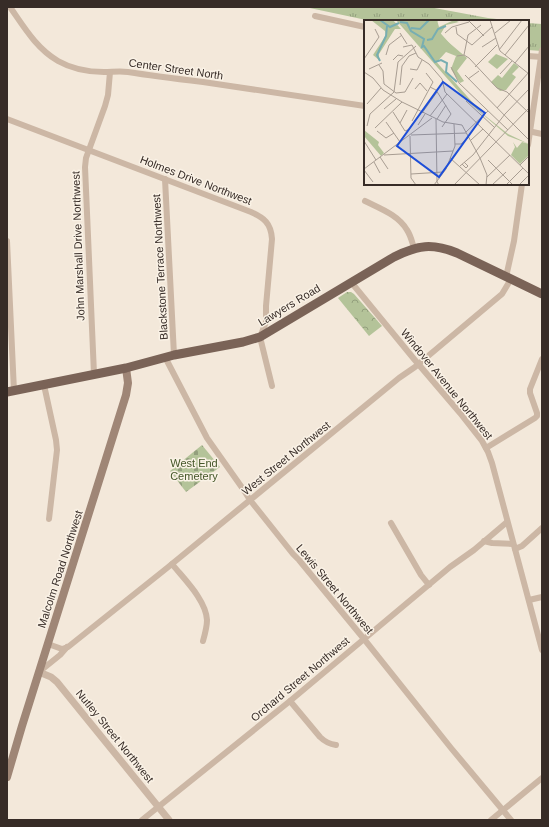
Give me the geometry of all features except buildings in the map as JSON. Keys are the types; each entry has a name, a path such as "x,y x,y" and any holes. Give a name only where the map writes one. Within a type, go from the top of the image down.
{"main road":[{"name":"Lawyers Road","path":"11,391 126,368 165,357 243,342 260,337 394,256 414,248 429,246 445,248 542,294"},
{"name":"Malcolm Road Northwest","path":"8,773 126,395 128,383 126,368"}],"street":[{"name":"Center Street North","path":"10,7 32,38 44,51 58,61 82,70 94,72 122,72 179,79 364,106"},
{"path":"315,16 364,27"},
{"path":"542,50 529,131 542,134"},
{"path":"529,56 542,57"},
{"name":"John Marshall Drive Northwest","path":"94,374 84,173 86,158 108,95 110,72"},
{"name":"Holmes Drive Northwest","path":"7,119 251,212 266,221 272,232 272,238 266,322 260,337"},
{"name":"Blackstone Terrace Northwest","path":"165,179 174,355"},
{"path":"509,278 522,185"},
{"path":"365,201 392,214 408,231 414,248"},
{"path":"7,241 11,391"},
{"name":"West Street Northwest","path":"39,672 502,294 509,278"},
{"name":"Windover Avenue Northwest","path":"351,282 418,364 460,412 486,448 492,464 542,650"},
{"path":"260,337 272,386"},
{"name":"Lewis Street Northwest","path":"165,357 207,438 250,500 511,820"},
{"path":"486,448 535,418 537,413 530,389 542,359"},
{"path":"44,385 57,450 49,519"},
{"name":"Orchard Street Northwest","path":"142,820 290,701 507,522"},
{"path":"392,523 429,585"},
{"path":"484,541 522,546 542,528"},
{"path":"172,564 198,597 206,611 207,625 203,641"},
{"path":"529,600 542,597"},
{"path":"48,644 62,649 68,647"},
{"name":"Nutley Street Northwest","path":"39,672 51,677 56,682 169,820"},
{"path":"290,701 324,741 336,745"},
{"path":"491,820 542,778"}],"green space":[{"path":"305,7 429,7 506,20 366,20"},
{"path":"529,23 542,24 542,51 529,50"},
{"path":"347,292 354,294 382,326 369,336 338,298"},
{"name":"West End Cemetery","path":"202,445 220,467 186,492 170,471"}]}
